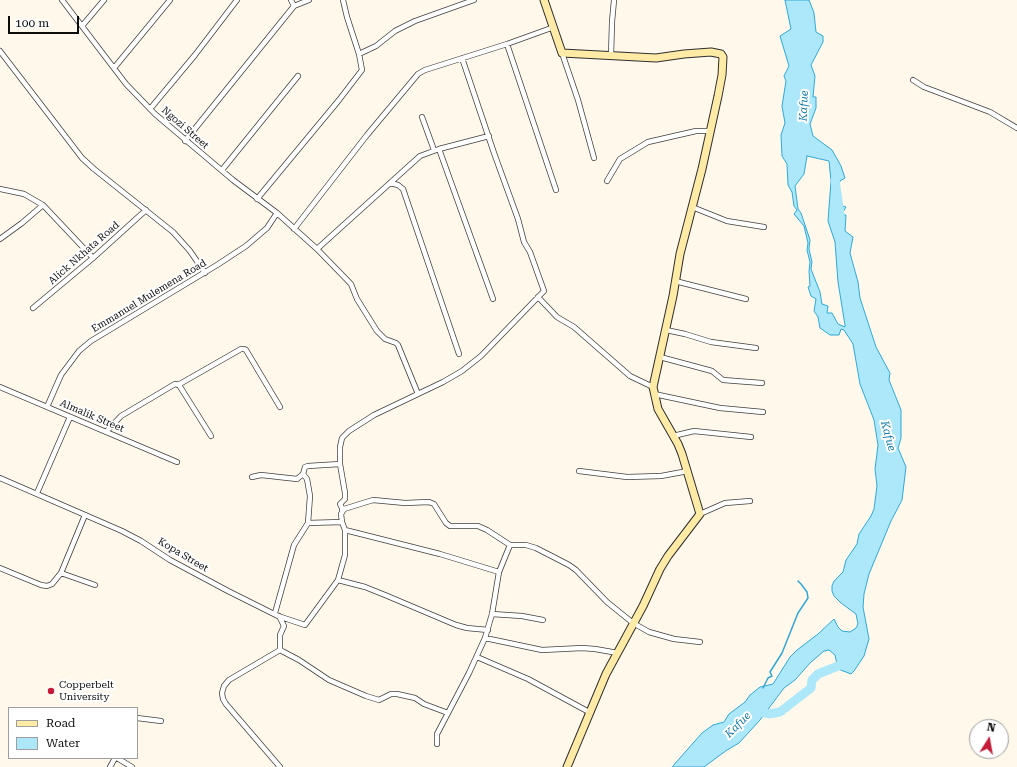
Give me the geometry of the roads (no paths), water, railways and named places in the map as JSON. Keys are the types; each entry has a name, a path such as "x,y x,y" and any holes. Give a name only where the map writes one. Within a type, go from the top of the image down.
{"street":[{"name":"Ngozi Street","path":"62,0 126,84 150,109 257,199 277,213 351,284 357,299 377,331 385,339 396,343 398,346 418,394"},
{"path":"82,26 104,0"},
{"path":"114,68 169,0"},
{"path":"150,109 195,55 237,0"},
{"path":"291,0 294,6"},
{"path":"185,140 294,6 309,0"},
{"path":"257,199 362,70 359,54 343,0"},
{"path":"359,54 376,46 395,31 415,21 474,0"},
{"path":"544,0 578,100 594,158"},
{"path":"611,56 614,0"},
{"path":"294,229 367,135 418,74 425,70 507,44 554,27"},
{"path":"507,44 556,190"},
{"path":"0,51 82,158 94,170 146,210 182,241 205,272"},
{"path":"562,53 656,58 717,52 723,57 722,75 711,131 680,254 654,390 658,409 682,454 700,514"},
{"path":"462,58 518,219 524,242 530,252 544,291 518,320 462,371 443,382 374,415 349,431 340,442 340,464 345,493 345,499 340,504 342,508 342,522 345,530 345,555 338,580 385,594 456,625 467,628 488,630"},
{"path":"222,170 298,76"},
{"path":"913,80 924,87 990,112 1017,128"},
{"path":"422,117 436,150 492,299"},
{"path":"607,180 620,159 648,142 696,131 711,131"},
{"path":"316,249 420,156 436,150 489,136"},
{"path":"390,182 403,189 459,354"},
{"path":"0,189 24,194 43,205 93,258"},
{"path":"0,239 43,205"},
{"path":"692,207 727,221 764,227"},
{"name":"Alick Nkhata Road","path":"33,308 93,258 146,210"},
{"name":"Emmanuel Mulemena Road","path":"47,407 61,375 79,351 91,341 205,272 256,238 267,228 277,213"},
{"path":"676,281 746,299"},
{"path":"538,297 556,316 574,327 630,376 654,390 713,406 763,412"},
{"path":"666,330 711,342 756,348"},
{"path":"106,432 121,416 240,349 246,350 280,407"},
{"path":"660,357 712,371 723,380 762,383"},
{"path":"178,385 180,385 211,436"},
{"name":"Almalik Street","path":"0,387 177,462"},
{"path":"37,493 70,417"},
{"path":"673,436 694,431 751,437"},
{"path":"252,477 261,475 297,479 303,474 305,467 340,464"},
{"path":"579,471 627,477 661,476 688,471"},
{"path":"280,650 280,635 284,626 276,615 294,545 308,523 310,496 308,484 303,474"},
{"name":"Kopa Street","path":"0,478 141,540 170,560 204,579 276,615 305,625 338,580"},
{"path":"341,514 348,507 373,500 405,503 429,502 434,504 446,523 450,526 478,526 488,530 510,545 526,545 536,548 569,565 576,570 607,602 633,623 649,632 661,636 700,642"},
{"path":"567,767 606,674 618,654 660,569 668,556 700,514 725,503 750,501"},
{"path":"0,568 41,585 47,586 52,584 61,573 85,515"},
{"path":"308,523 342,522"},
{"path":"345,530 440,554 499,572"},
{"path":"437,744 437,734 477,657 488,630 499,572 510,545"},
{"path":"61,573 95,585"},
{"path":"492,614 522,616 543,620"},
{"path":"485,638 542,650 582,648 596,649 618,654"},
{"path":"280,650 300,660 329,680 366,696 379,700 391,694 397,694 414,698 424,704 448,713"},
{"path":"280,650 229,680 224,686 222,693 226,704 280,767"},
{"path":"477,657 528,679 589,712"},
{"path":"138,718 162,721"},
{"path":"118,759 132,767"}],"water":[{"path":"785,0 809,0 814,13 816,32 823,36 823,42 811,65 815,76 813,97 816,97 816,108 810,124 813,136 832,150 841,166 845,178 840,181 836,195 840,205 846,207 843,212 844,215 846,215 845,231 853,237 850,253 858,282 860,298 876,347 890,373 889,380 901,410 901,438 898,448 906,467 902,500 891,521 869,574 864,594 863,607 869,639 864,656 854,671 851,674 838,669 835,655 829,650 824,651 810,663 795,680 784,688 760,720 739,743 704,767 672,767 702,733 713,725 724,722 729,714 745,702 750,695 760,687 773,684 790,657 834,619 842,631 850,632 856,628 858,624 856,614 834,596 832,586 834,581 843,572 846,560 857,544 859,534 874,509 877,486 875,469 878,445 874,420 860,384 853,344 844,330 841,329 839,335 830,335 820,328 818,317 814,311 816,299 811,296 808,287 810,286 810,262 807,250 808,243 804,226 794,214 797,210 794,206 792,192 788,185 787,164 782,156 781,135 785,123 782,106 786,81 784,76 789,66 780,36 791,29","holes":["807,156 829,161 831,181 828,221 835,242 838,282 845,327 838,324 832,313 827,313 828,306 822,304 820,292 811,269 812,262 809,249 810,240 801,213 798,209 795,186 804,174"]}],"waterway":[{"name":"Kafue","path":"835,180 840,215"},
{"path":"763,688 768,678 772,676 770,672 782,653 798,613 808,598 807,592 798,581"},
{"path":"754,710 769,714 780,712 811,688 812,680 818,674 843,664 847,660"}],"place":[{"name":"Copperbelt University","path":"51,691"}]}
